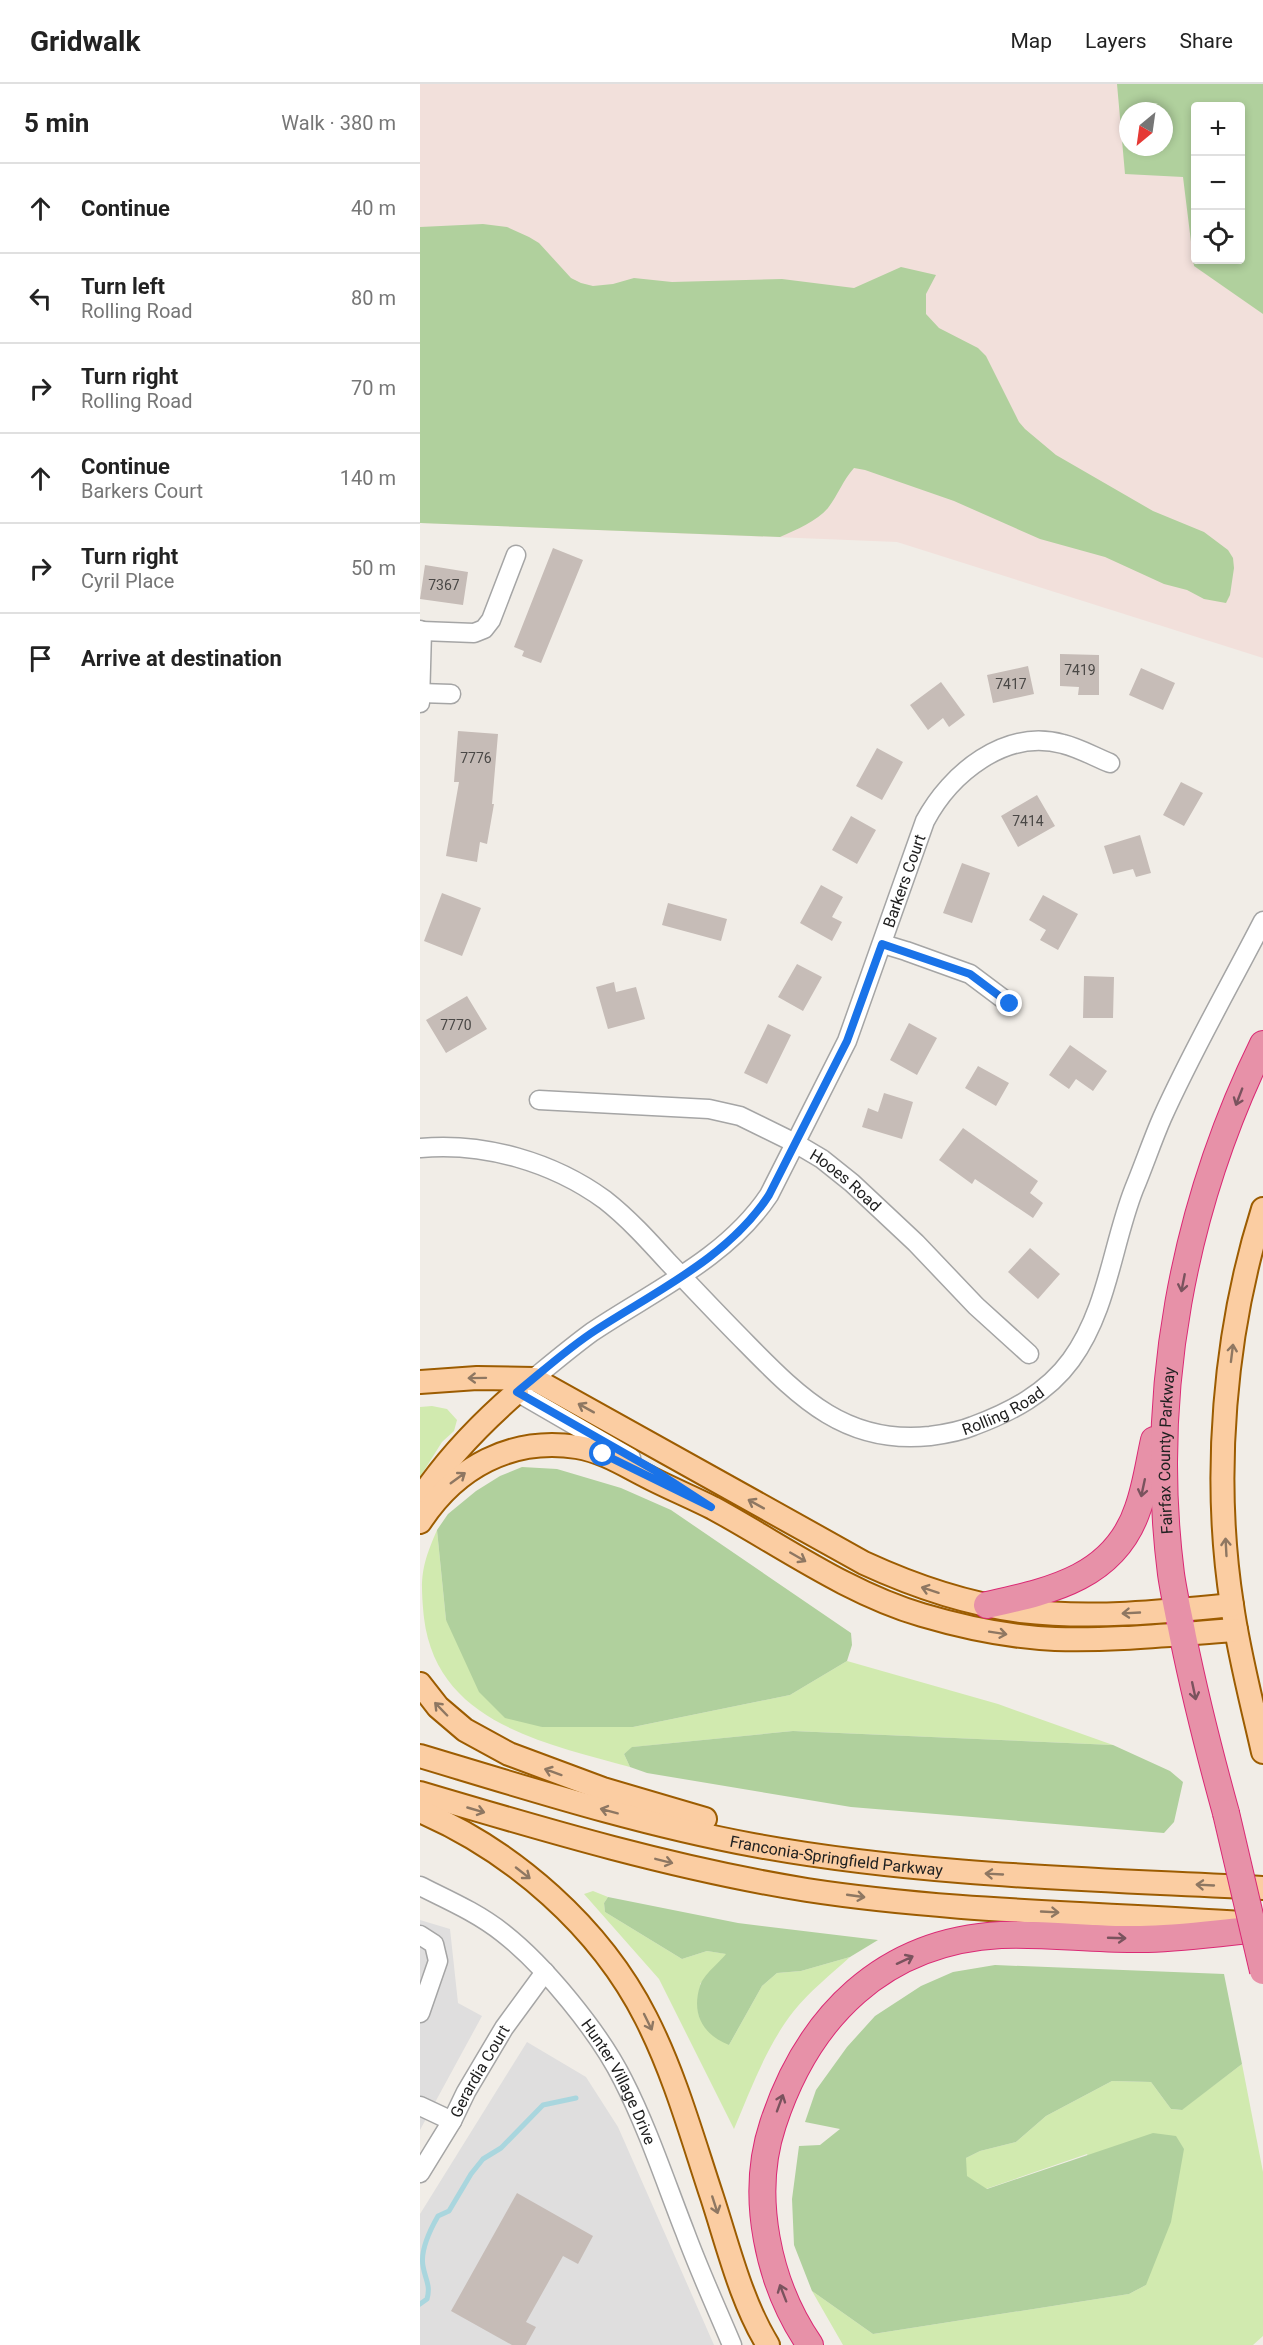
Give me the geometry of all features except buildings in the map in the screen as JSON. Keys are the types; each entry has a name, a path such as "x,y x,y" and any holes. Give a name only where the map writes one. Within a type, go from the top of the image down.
{"highway":[{"name":"Fairfax County Parkway","path":"1263,1044 1246,1078 1210,1174 1185,1270 1169,1369 1164,1434 1167,1540 1180,1622 1195,1696 1226,1813 1263,1971"},
{"path":"987,1605 1049,1591 1074,1581 1097,1564 1119,1543 1138,1509 1169,1369"},
{"path":"810,2345 784,2297 769,2250 763,2200 766,2152 779,2105 798,2062 823,2025 858,1990 879,1974 923,1952 975,1938 1001,1935 1143,1939 1263,1927"}],"main road":[{"path":"1263,1209 1238,1311 1224,1445 1224,1521 1232,1605 1263,1752"},
{"path":"420,1382 477,1378 525,1385 864,1563 926,1589 1020,1611 1180,1622 1236,1630"},
{"path":"420,1499 445,1464 475,1429 525,1385"},
{"path":"420,1522 440,1494 468,1471 500,1454 538,1446 577,1447 603,1454 711,1507 857,1589 886,1602 953,1624 1016,1636 1055,1639 1137,1638 1232,1605"},
{"path":"420,1684 438,1707 465,1730 509,1754 564,1776 680,1813 774,1833 859,1846 956,1872"},
{"name":"Franconia-Springfield Parkway","path":"420,1756 556,1797 688,1831 818,1855 956,1872 1263,1888"},
{"path":"420,1793 662,1861 807,1890 939,1905 1263,1927"},
{"path":"420,1810 476,1840 532,1880 588,1934 634,1995 668,2068 746,2298 768,2345"}],"street":[{"path":"420,703 421,631 474,633 484,629 491,620 516,555"},
{"path":"420,693 451,694"},
{"name":"Barkers Court","path":"681,1275 713,1254 756,1214 769,1195 847,1041 925,821 941,794 966,769 999,750 1023,744 1043,742 1063,744 1110,763"},
{"name":"Rolling Road","path":"681,1275 792,1389 824,1413 857,1428 892,1437 939,1435 962,1431 1009,1411 1052,1381 1069,1362 1085,1338 1097,1312 1131,1198 1162,1119 1263,921"},
{"path":"882,944 970,974 1010,1004"},
{"name":"Hooes Road","path":"539,1100 710,1109 740,1116 795,1143 852,1183 916,1243 976,1306 1029,1354"},
{"path":"420,1148 457,1147 495,1152 531,1162 568,1178 618,1211 681,1275 593,1332 525,1385 711,1507"},
{"name":"Hunter Village Drive","path":"420,1886 464,1908 502,1932 545,1972 598,2038 622,2078 640,2117 732,2345"},
{"path":"420,1935 434,1944 438,1961 420,2013"},
{"name":"Gerardia Court","path":"420,2173 504,2028 545,1972"},
{"path":"420,2106 452,2121"}],"shaded area":[{"path":"420,84 1263,84 1263,658 897,542 420,523"},
{"path":"420,1920 450,1929 458,2003 482,2016 420,2130"},
{"path":"527,2042 586,2077 618,2127 714,2345 420,2345 420,2214"}],"green space":[{"path":"1117,84 1263,84 1263,314 1194,264 1245,264 1245,102 1191,102 1191,242 1183,177 1125,174 1123,156 1173,156 1173,102 1119,102 1119,106"},
{"path":"483,224 507,227 529,237 539,243 571,278 593,286 613,284 634,278 672,282 782,279 854,288 901,267 936,275 926,294 926,314 939,328 978,348 986,356 1019,422 1025,429 1056,455 1153,511 1204,532 1228,550 1233,558 1234,568 1230,595 1226,603 1204,599 1187,590 1164,584 1105,557 1040,539 954,501 854,468 823,513 806,525 780,537 420,523 420,227"},
{"path":"432,1406 447,1409 457,1420 454,1431 442,1442 420,1477 420,1407"},
{"path":"522,1467 557,1469 621,1488 671,1510 851,1633 852,1645 847,1661 790,1695 633,1727 542,1727 505,1718 479,1692 446,1620 437,1530 448,1514 476,1491 500,1476"},
{"path":"437,1530 446,1620 542,1727 633,1727 790,1695 847,1661 998,1704 1113,1745 793,1731 633,1747 624,1754 630,1767 564,1748 500,1723 473,1705 450,1683 433,1654 424,1618 422,1582 425,1564"},
{"path":"793,1731 1113,1745 1170,1771 1183,1782 1174,1822 1164,1833 851,1807 647,1773 630,1767 624,1754 632,1747"},
{"path":"593,1891 608,1897 604,1903 605,1912 682,1959 707,1951 727,1954 700,1984 729,2045 762,1986 777,1973 801,1971 850,1957 806,1997 783,2025 760,2069 734,2129 659,1979 584,1894"},
{"path":"608,1897 738,1923 878,1940 850,1957 801,1971 777,1973 762,1986 729,2045 712,2036 706,2029 701,2022 697,2006 702,1982 726,1954 707,1951 682,1959 605,1912 604,1903"},
{"path":"995,1965 1224,1974 1242,2064 1182,2110 1171,2109 1151,2082 1112,2081 1046,2116 1016,2142 980,2151 966,2158 967,2176 987,2189 1153,2133 1176,2136 1184,2149 1171,2222 1146,2285 1129,2294 873,2334 812,2291 794,2245 792,2199 799,2146 820,2145 840,2129 805,2122 816,2090 847,2047 875,2016 921,1986 953,1972"},
{"path":"1242,2064 1263,2172 1263,2336 1253,2345 843,2345 812,2291 873,2334 1129,2294 1146,2285 1087,2154 986,2189 966,2176 966,2158 980,2151 1016,2142 1046,2116 1112,2081 1151,2082 1171,2109 1181,2110"}],"waterway":[{"path":"420,2304 427,2299 428,2290 422,2260 424,2247 438,2216 449,2211 471,2174 483,2159 501,2148 543,2105 576,2098"}],"route":[{"path":"603,1454 711,1507 654,1470 517,1392 593,1332 713,1254 756,1214 769,1195 832,1074 862,1004 882,944 970,974 1010,1004"}]}
